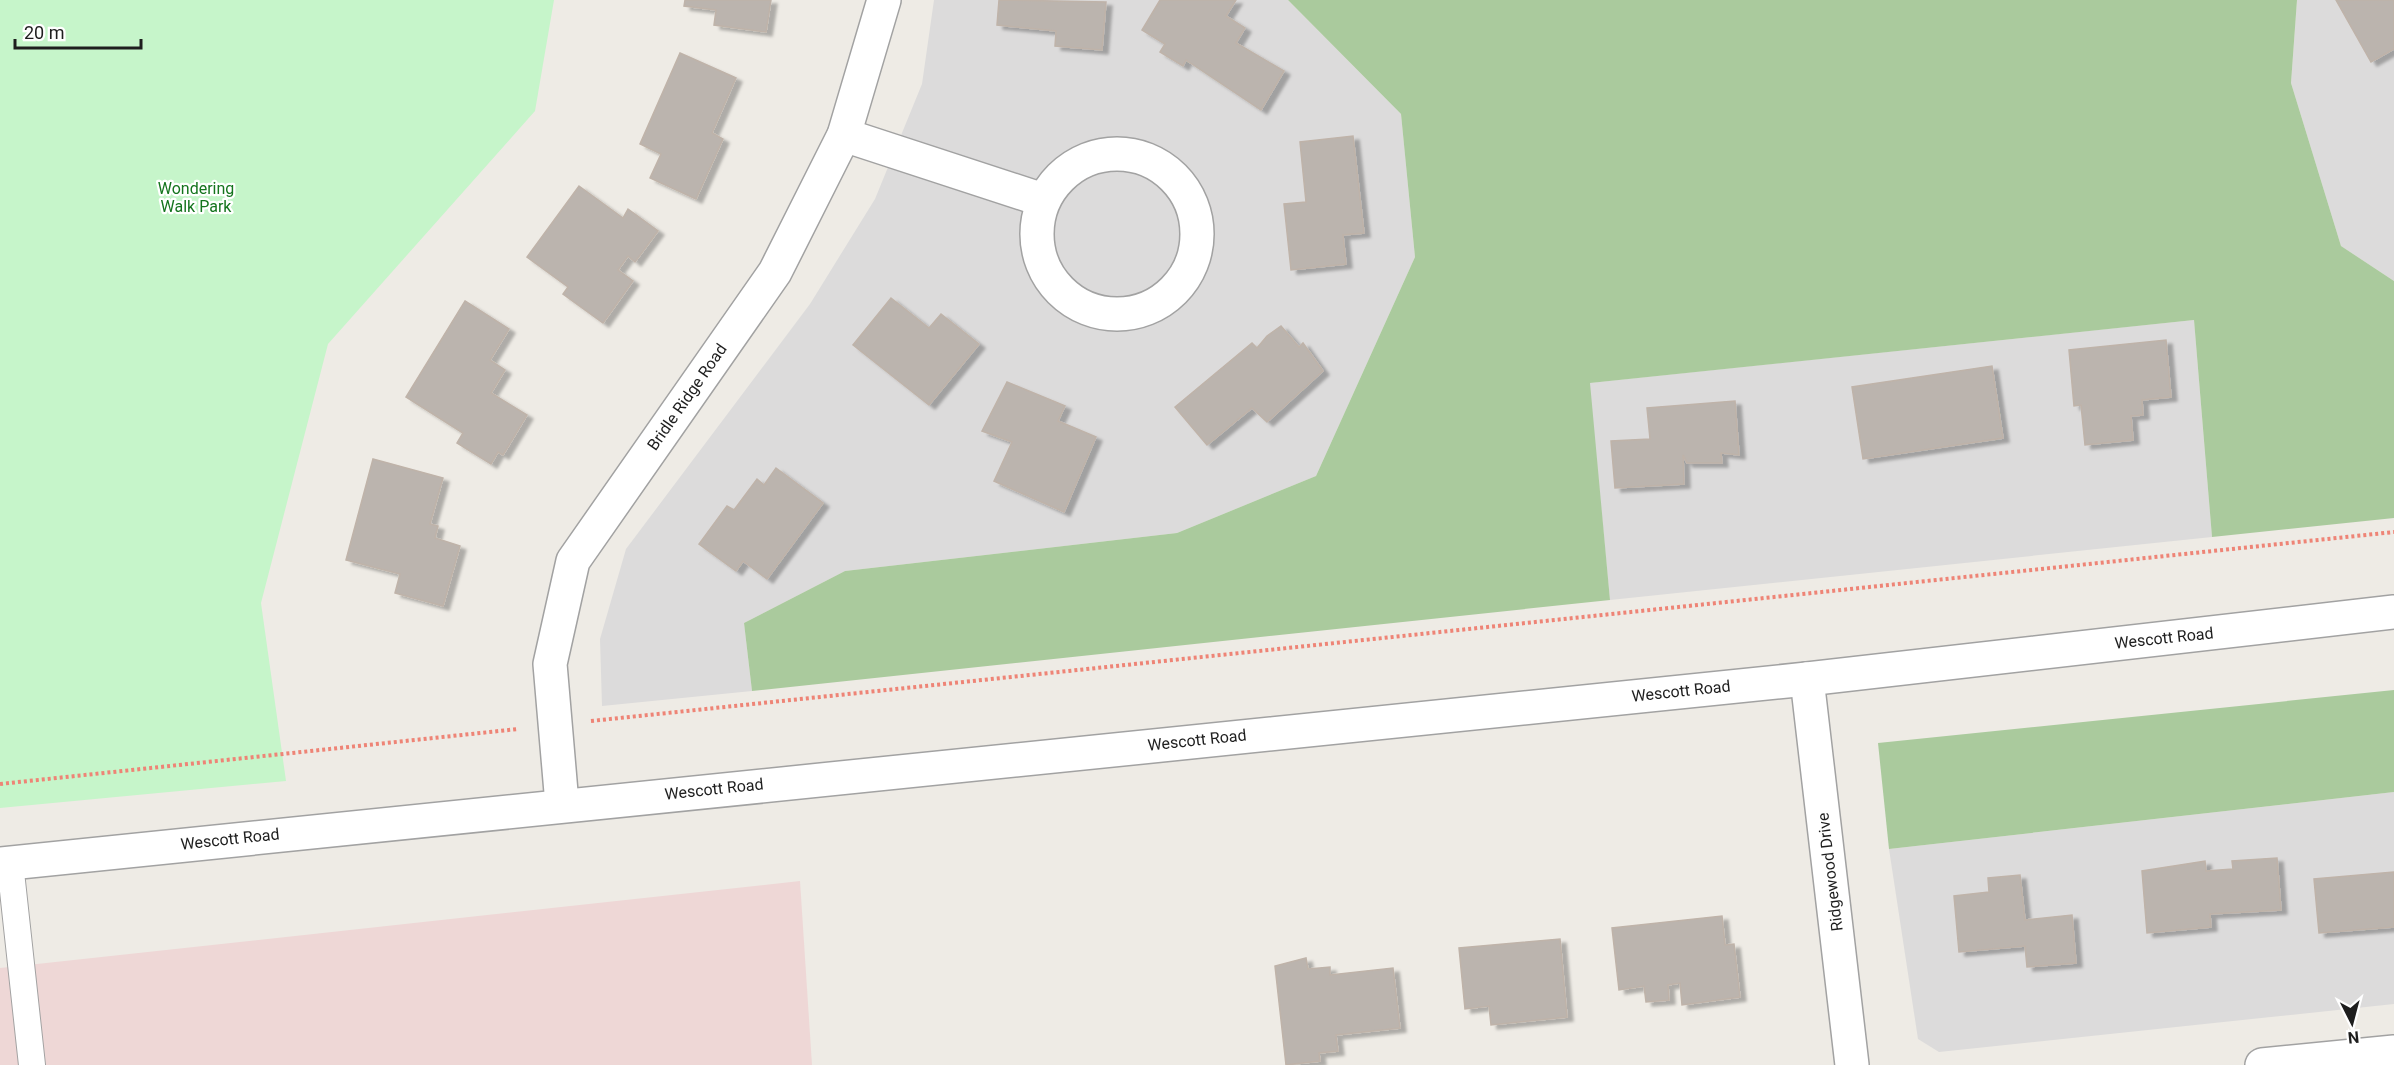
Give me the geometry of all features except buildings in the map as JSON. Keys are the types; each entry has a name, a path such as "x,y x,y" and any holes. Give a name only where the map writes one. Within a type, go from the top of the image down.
{"street":[{"name":"Bridle Ridge Road","path":"562,804 550,664 573,561 775,272 844,135 884,0"},
{"path":"844,135 1043,200"},
{"path":"1106,154 1132,154 1141,157 1157,163 1179,180 1192,203 1198,229 1195,256 1183,280 1165,299 1141,311 1115,314 1089,309 1066,296 1048,277 1038,252 1036,226 1043,200 1058,178 1080,162 1106,154"},
{"name":"Wescott Road","path":"5,863 562,804 1807,679 2394,612"},
{"name":"Ridgewood Drive","path":"1807,679 1852,1065"},
{"path":"2262,1065 2394,1052"}],"lane":[{"path":"5,863 32,1065"}],"path":[{"path":"0,784 2394,532"}],"shaded area":[{"path":"934,0 1288,0 1401,114 1415,257 1316,476 1177,533 845,571 744,623 752,691 602,706 600,639 626,549 810,304 875,199 922,84"},
{"path":"2297,0 2394,0 2394,281 2341,246 2291,83"},
{"path":"2194,320 2212,537 1610,600 1589,383"},
{"path":"2394,792 2394,1004 1939,1052 1918,1039 1889,849"},
{"path":"800,881 812,1065 0,1065 0,968"}],"green space":[{"name":"Wondering Walk Park","path":"0,0 554,0 535,111 328,344 261,603 286,781 0,808"},
{"path":"1288,0 2297,0 2291,83 2341,246 2394,281 2394,518 2212,537 2194,320 1590,383 1610,600 752,691 744,623 845,571 1177,533 1316,476 1415,257 1401,114"},
{"path":"2394,690 2394,792 1889,849 1878,743"}]}
